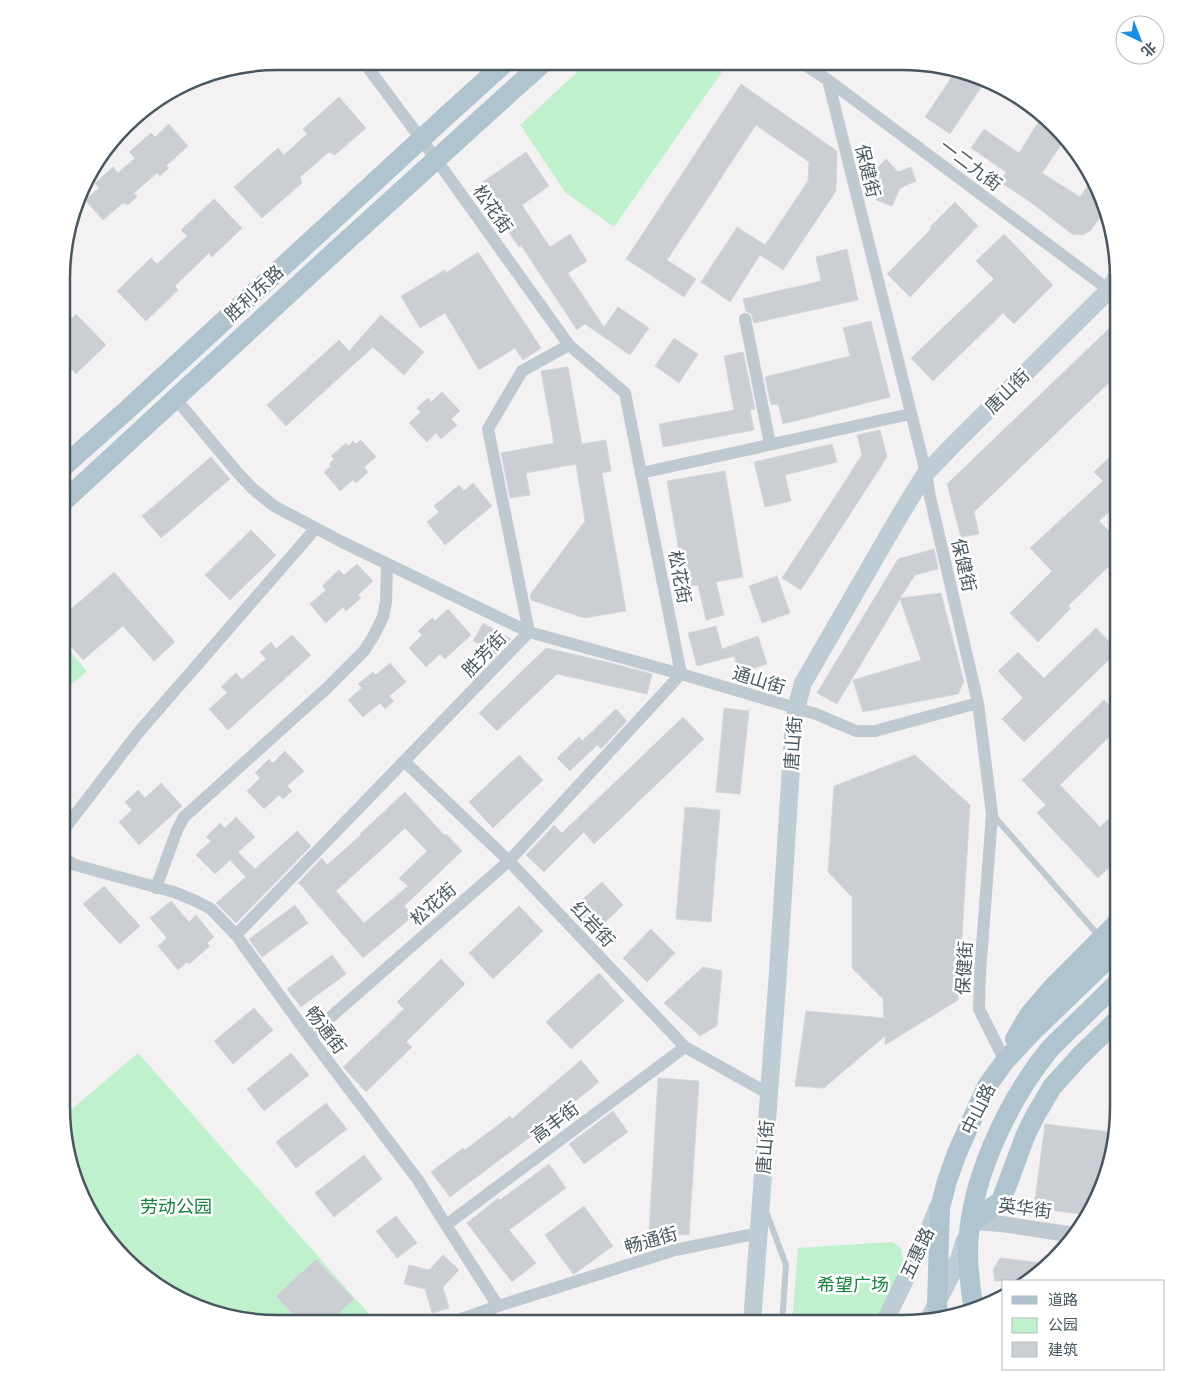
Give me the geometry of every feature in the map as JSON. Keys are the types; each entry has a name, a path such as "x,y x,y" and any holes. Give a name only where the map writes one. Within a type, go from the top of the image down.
{"main road":[{"name":"胜利东路","path":"70,461 497,70"},
{"path":"70,496 535,70"},
{"name":"唐山街","path":"753,1315 796,709 803,683 926,474 1110,291"},
{"name":"中山路","path":"935,1312 940,1208 957,1153 987,1086 1005,1061 1110,948"},
{"name":"中山路","path":"973,1302 968,1252 971,1222 979,1183 994,1144 1009,1112 1049,1050 1110,990"},
{"path":"935,1312 959,1259 971,1222 1001,1201 1026,1134 1052,1087 1110,1027"},
{"name":"五惠路","path":"888,1315 928,1232 947,1181"}],"street":[{"name":"松花街","path":"309,1036 509,861 681,674 625,393 569,345 434,154 369,70"},
{"name":"一二九街","path":"813,70 1110,282"},
{"name":"保健街","path":"828,80 926,474 978,704 992,814 979,1009 1005,1061"},
{"path":"745,319 770,444"},
{"name":"胜芳街","path":"236,935 530,632 488,429 522,371 569,345"},
{"name":"通山街","path":"175,398 237,472 253,489 274,506 387,564 530,632 816,714 856,731 876,731 978,704"},
{"path":"641,472 910,414"},
{"path":"70,822 138,733 316,528"},
{"path":"156,888 176,830 184,818 327,688 364,651 383,617 386,602 387,564"},
{"name":"红岩街","path":"404,762 509,861 685,1047 769,1094"},
{"name":"畅通街","path":"70,862 75,865 174,892 211,908 236,935 309,1036 418,1180 498,1306"},
{"name":"高丰街","path":"446,1225 685,1047"},
{"name":"英华街","path":"971,1222 1002,1224 1067,1234"},
{"name":"畅通街","path":"473,1315 675,1250 758,1233"}],"lane":[{"path":"992,814 1110,946"},
{"path":"761,1197 786,1265 783,1315"}],"green space":[{"path":"579,70 723,70 614,227 565,192 520,125"},
{"path":"70,651 87,671 70,686"},
{"name":"劳动公园","path":"138,1053 370,1315 264,1315 237,1311 198,1299 162,1280 131,1254 113,1234 91,1199 81,1174 74,1148 70,1121 70,1107 72,1109"},
{"name":"希望广场","path":"892,1242 901,1248 904,1266 883,1315 793,1315 798,1248"}],"building":[{"path":"952,76 982,86 950,134 925,117"},
{"path":"741,84 837,151 836,191 783,270 760,255 730,302 701,282 737,227 765,245 808,181 809,162 756,125 667,260 696,279 684,297 626,259"},
{"path":"339,97 366,128 335,155 329,152 300,177 302,183 262,218 234,187 278,148 284,155 307,134 303,129"},
{"path":"1039,122 1061,145 1042,173 1080,197 1088,185 1101,216 1091,230 1083,235 1072,234 1029,201 1000,182 1006,172 971,148 984,129 1019,153"},
{"path":"169,124 188,146 166,166 169,168 160,176 157,173 134,193 137,197 128,205 123,203 103,220 85,200 99,188 95,183 113,167 118,173 135,158 129,152 151,133 155,137"},
{"path":"526,152 549,186 522,205 550,247 570,234 587,261 568,273 604,327 618,307 649,328 630,355 585,324 577,330 521,245 519,247 477,186"},
{"path":"886,159 898,172 911,167 916,181 900,188 892,206 876,200 882,183 872,173"},
{"path":"214,199 242,228 212,257 209,253 175,286 178,290 146,321 117,291 151,258 157,264 187,236 181,230"},
{"path":"955,202 978,226 910,297 887,274"},
{"path":"1004,234 1053,285 1014,324 1003,313 933,381 911,358 994,279 976,261"},
{"path":"847,249 858,300 754,323 751,314 746,311 743,299 821,281 816,257"},
{"path":"478,252 541,348 523,360 515,348 479,370 445,313 420,328 401,296 445,270 446,273"},
{"path":"76,314 106,345 76,374 72,369 70,371 70,320"},
{"path":"381,315 424,352 404,375 373,347 286,426 267,405 339,340 349,351"},
{"path":"871,321 890,397 783,424 778,404 771,405 765,377 850,356 843,328"},
{"path":"1110,328 1110,382 974,512 979,534 961,537 947,484"},
{"path":"674,338 698,354 679,383 655,366"},
{"path":"743,352 755,409 750,410 754,430 663,447 659,424 734,410 724,356"},
{"path":"568,367 582,444 606,440 611,471 602,473 626,611 584,618 531,600 530,595 585,521 576,464 526,473 530,495 510,498 501,453 554,443 541,371"},
{"path":"442,392 460,411 451,419 457,425 441,439 436,433 427,442 409,423 421,412 417,408 428,398 431,402"},
{"path":"880,430 887,457 801,590 782,578 862,455 857,435"},
{"path":"361,440 376,457 364,467 368,472 356,483 353,480 340,491 324,472 331,466 329,464 334,459 331,456 346,443 348,446 353,441 356,444"},
{"path":"832,444 837,462 785,475 791,501 765,507 754,462"},
{"path":"211,457 230,479 161,538 142,516"},
{"path":"1110,457 1110,511 1099,521 1110,532 1110,569 1108,567 1068,606 1071,608 1038,642 1010,613 1052,571 1030,548 1103,481 1094,472"},
{"path":"725,471 743,577 716,582 724,615 706,620 698,585 685,587 667,481"},
{"path":"473,483 492,506 445,545 427,522 439,512 434,506 459,485 464,491"},
{"path":"251,530 276,555 230,600 205,575"},
{"path":"934,549 938,569 915,575 900,598 941,593 964,682 958,694 863,712 853,680 921,660 900,599 837,704 817,693 898,559"},
{"path":"357,564 373,581 358,595 361,598 346,611 343,607 326,623 310,604 326,590 322,586 339,570 344,575"},
{"path":"114,572 175,642 154,661 123,626 83,660 70,645 70,610"},
{"path":"777,576 790,613 762,623 749,586"},
{"path":"448,609 471,635 445,659 440,654 426,667 409,648 422,635 418,631 432,618 435,621"},
{"path":"483,623 511,639 496,654 473,641"},
{"path":"716,626 722,649 758,636 767,664 739,673 734,656 697,666 688,633"},
{"path":"1096,628 1110,643 1110,659 1024,742 1002,719 1023,698 998,671 1018,652 1044,678"},
{"path":"292,635 311,655 228,730 209,709 227,693 221,687 236,673 242,680 266,659 260,652 271,642 276,649"},
{"path":"546,648 652,674 647,694 557,674 497,731 479,713"},
{"path":"390,663 406,682 389,696 394,701 385,709 380,703 363,717 348,700 362,688 358,684 373,672 376,675"},
{"path":"1104,700 1110,706 1110,736 1060,785 1100,827 1110,818 1110,867 1098,878 1037,813 1046,805 1022,780"},
{"path":"724,708 749,711 740,794 716,792"},
{"path":"616,709 627,721 601,749 597,745 570,771 557,758 579,737 582,741"},
{"path":"683,717 704,739 594,844 584,832 544,872 526,855 554,825 562,833"},
{"path":"285,751 304,771 287,786 292,791 283,799 279,795 264,809 247,791 260,778 255,773 269,759 273,763"},
{"path":"519,755 543,780 493,828 469,802"},
{"path":"915,755 970,805 958,1000 885,1045 885,1036 824,1088 795,1086 806,1011 884,1018 883,999 852,968 852,897 828,872 834,786"},
{"path":"161,783 182,806 139,845 119,822 132,810 125,802 138,790 145,798"},
{"path":"405,792 444,835 446,834 462,851 404,906 413,916 363,958 299,883 297,884 322,858 327,865","holes":["405,828 427,851 399,878 408,886 364,923 336,891"]},
{"path":"685,807 720,810 711,922 676,919"},
{"path":"236,817 255,837 238,852 255,869 297,831 311,846 236,923 216,903 246,877 230,860 215,874 196,855 211,841 206,837 220,823 225,828"},
{"path":"602,882 623,905 596,931 574,907"},
{"path":"104,886 140,926 120,944 83,904"},
{"path":"171,901 189,922 196,915 214,937 207,943 210,946 189,964 187,962 178,970 158,946 167,938 150,918"},
{"path":"295,905 308,923 262,957 249,939"},
{"path":"519,906 543,931 493,979 469,953"},
{"path":"651,929 675,953 647,982 623,958"},
{"path":"332,955 346,974 301,1007 287,989"},
{"path":"441,959 465,984 406,1042 412,1047 366,1092 343,1067 404,1009 397,1002"},
{"path":"703,967 722,971 717,1026 700,1036 664,1003"},
{"path":"599,973 624,1001 571,1049 546,1022"},
{"path":"254,1008 273,1030 233,1064 214,1041"},
{"path":"291,1053 309,1075 264,1111 247,1089"},
{"path":"581,1060 599,1082 537,1132 450,1197 431,1172 463,1148 465,1150 510,1116 512,1119"},
{"path":"658,1078 699,1081 689,1235 649,1232"},
{"path":"326,1103 347,1129 296,1168 276,1142"},
{"path":"613,1111 628,1132 584,1164 569,1144"},
{"path":"1045,1124 1108,1132 1099,1174 1089,1199 1080,1214 1034,1208"},
{"path":"364,1155 382,1179 334,1217 315,1193"},
{"path":"549,1164 566,1188 509,1230 536,1263 512,1282 467,1223 498,1198 500,1200"},
{"path":"584,1206 613,1246 573,1274 545,1235"},
{"path":"396,1216 417,1243 397,1258 376,1231"},
{"path":"443,1255 459,1270 443,1287 449,1308 432,1313 425,1289 404,1284 409,1265 429,1270"},
{"path":"1000,1258 1040,1262 1018,1280 995,1281 993,1270"},
{"path":"316,1259 354,1299 337,1315 294,1315 276,1296"}]}
